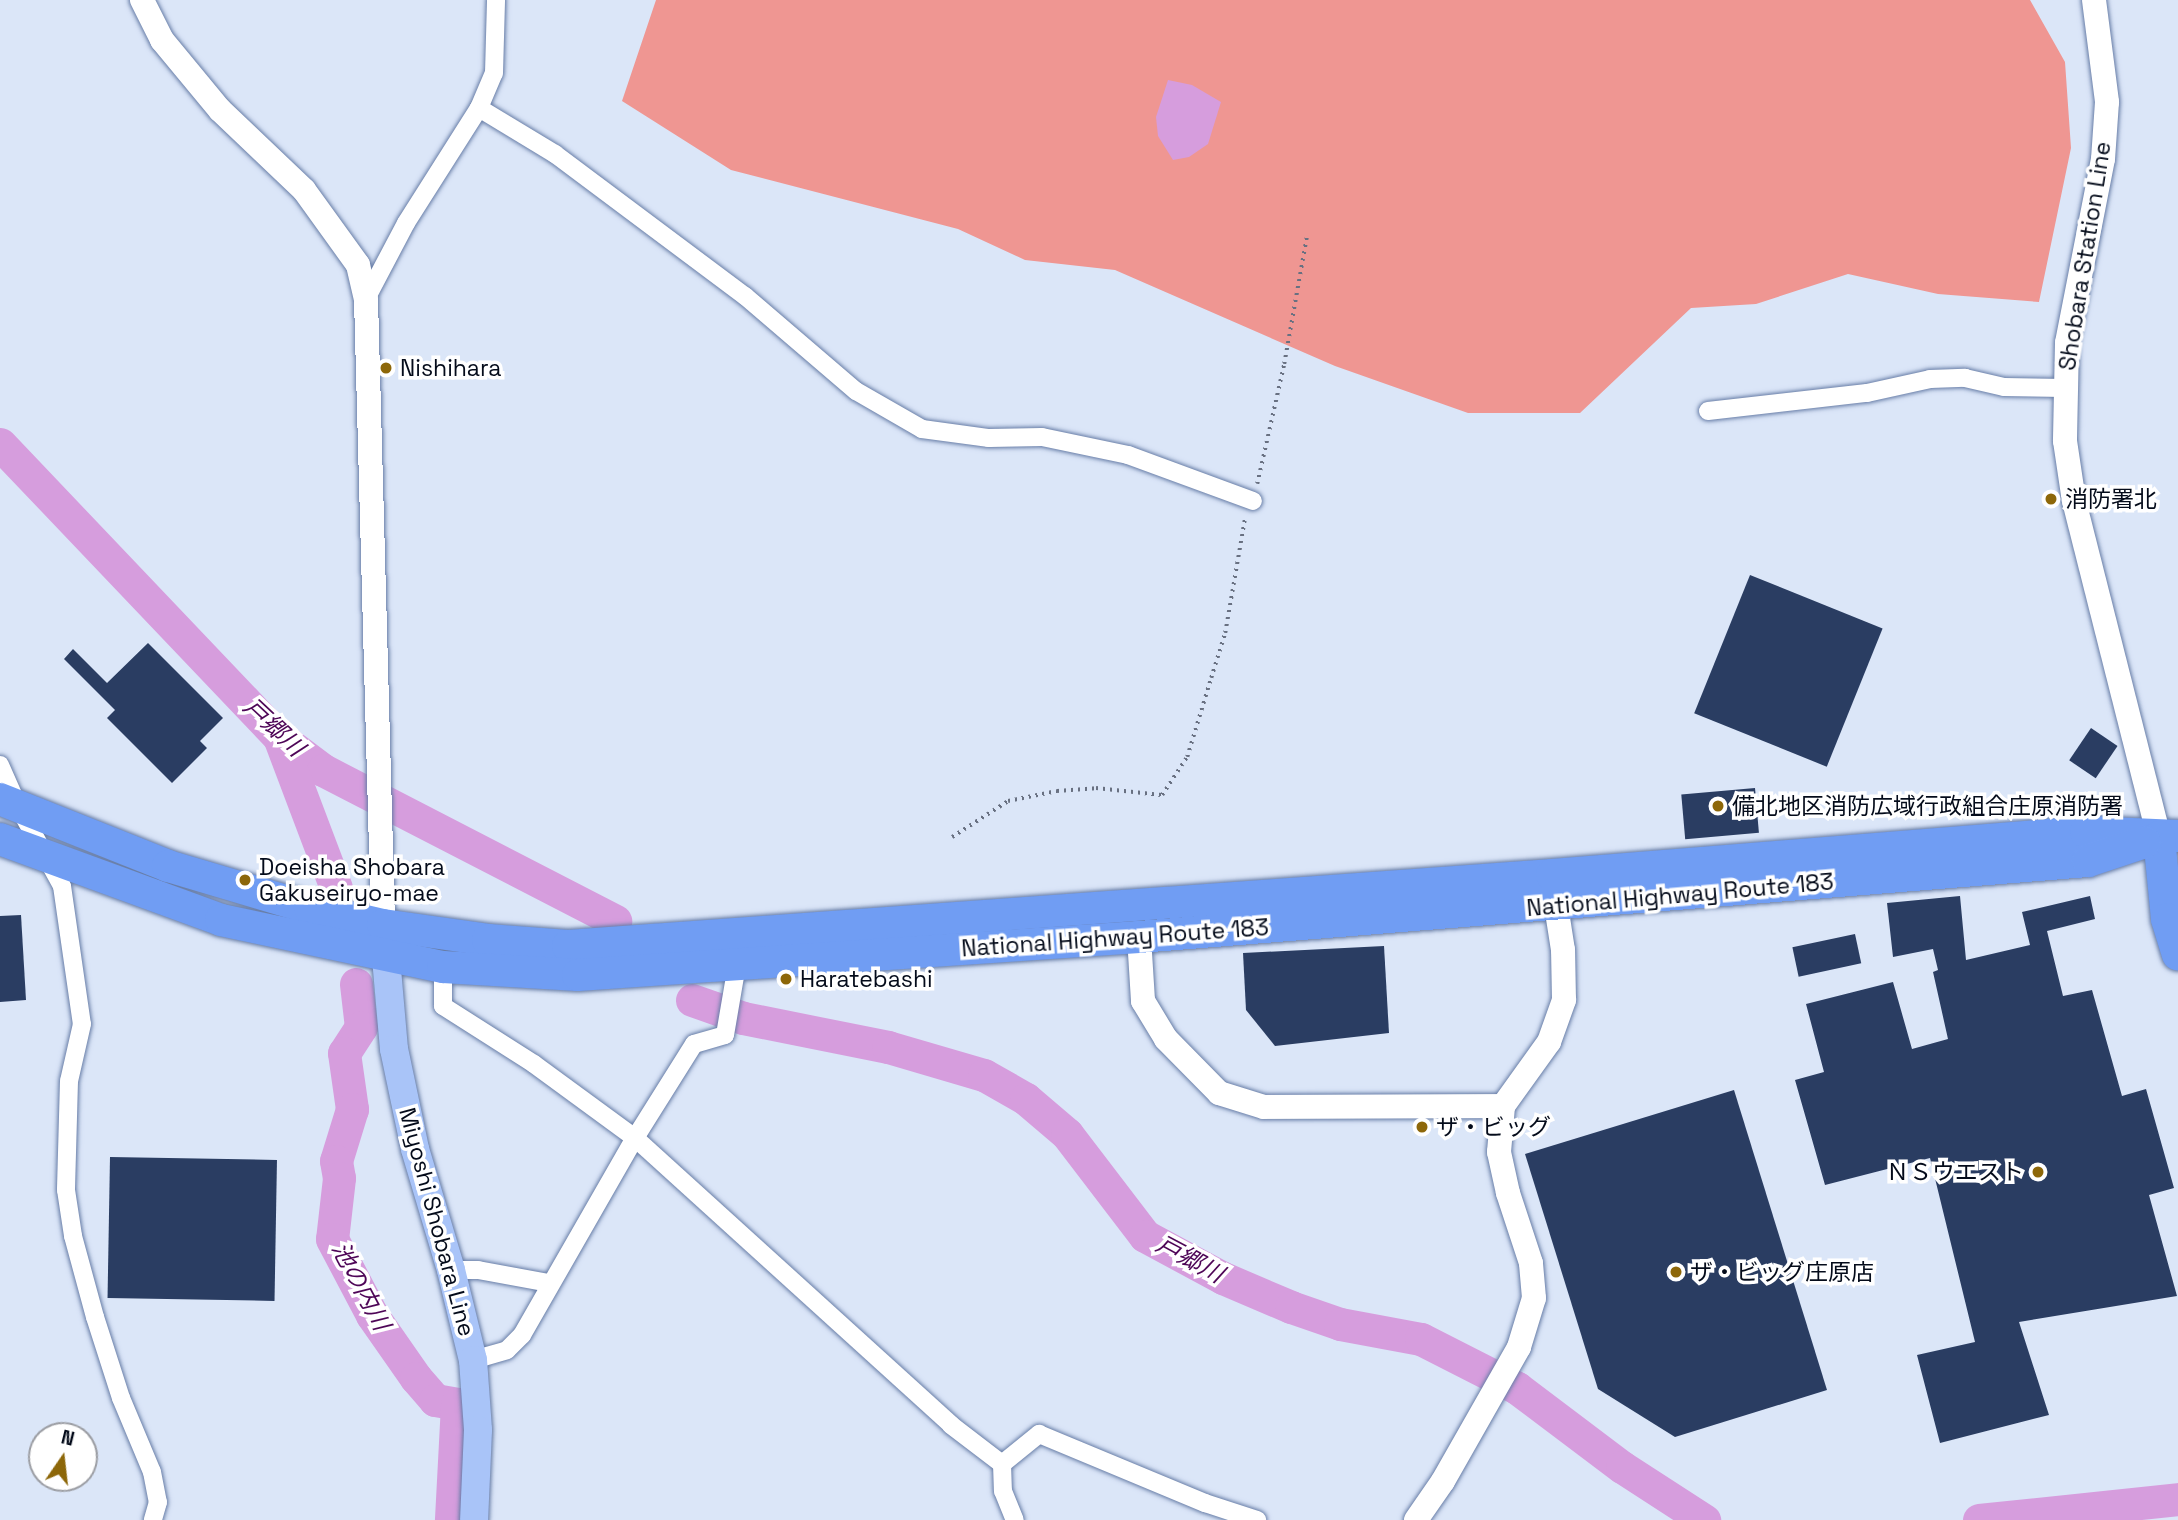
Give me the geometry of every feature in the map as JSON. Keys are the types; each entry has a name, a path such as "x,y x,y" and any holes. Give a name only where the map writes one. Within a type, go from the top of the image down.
{"highway":[{"name":"National Highway Route 183","path":"9,802 168,866 310,908 383,925 488,940 568,946 2088,861 2169,836"},
{"path":"2169,836 2178,871"},
{"path":"2169,836 2167,919 2178,954"},
{"name":"National Highway Route 183","path":"0,839 220,920 443,967 578,975 1139,937 1553,890"}],"main road":[{"name":"Miyoshi Shobara Line","path":"383,925 394,1049 415,1149 451,1270 473,1360 478,1430 474,1520"}],"street":[{"path":"142,0 162,40 220,110 304,190 358,265 366,299 383,925"},
{"path":"366,299 406,223 479,108 494,73 496,0"},
{"name":"Shobara Station Line","path":"2094,0 2107,102 2104,159 2067,343 2065,441 2074,501 2169,836"},
{"path":"479,108 555,154 733,287 856,391 922,429 989,438 1042,437 1128,455 1253,501"},
{"path":"1708,411 1867,393 1930,379 1965,378 2004,387 2064,388"},
{"path":"0,765 9,802 49,858 62,886 82,1024 69,1081 66,1190 73,1236 95,1317 121,1398 152,1472 158,1502 153,1520"},
{"path":"1416,1520 1443,1481 1519,1347 1534,1298 1531,1264 1508,1193 1499,1152 1503,1105 1549,1042 1564,1000 1563,950 1553,890"},
{"path":"1139,937 1143,1001 1166,1039 1219,1093 1264,1107 1503,1105"},
{"path":"473,1360 507,1350 522,1335 549,1283 694,1044 725,1035 737,965"},
{"path":"443,967 443,1006 534,1064 635,1138 951,1425 1002,1464"},
{"path":"451,1270 478,1270 549,1283"},
{"path":"1002,1464 1039,1434 1205,1503 1257,1520"},
{"path":"1002,1464 1003,1491 1015,1520"}],"path":[{"path":"952,837 1008,801 1057,791 1096,788 1162,795 1187,757 1225,633 1245,513 1253,501 1284,364 1307,235"}],"shaded area":[{"path":"656,0 2030,0 2065,62 2071,148 2039,302 1938,294 1848,274 1756,304 1691,308 1580,413 1468,413 1335,366 1115,270 1025,260 958,229 731,170 622,101"},
{"path":"1168,80 1192,85 1221,102 1208,144 1189,157 1173,160 1158,136 1156,117"}],"building":[{"path":"1750,575 1883,629 1827,767 1694,713"},
{"path":"148,643 223,718 200,741 207,748 172,783 107,718 115,710 64,659 73,649 107,683"},
{"path":"2091,728 2118,746 2096,778 2069,760"},
{"path":"1755,788 1759,833 1685,839 1681,794"},
{"name":"ＮＳウエスト","path":"1960,896 1966,960 2030,945 2022,912 2090,896 2095,919 2047,931 2063,996 2092,990 2122,1096 2146,1089 2174,1188 2149,1195 2177,1296 2019,1322 2049,1415 1940,1443 1917,1355 1975,1342 1930,1158 1825,1185 1795,1080 1824,1072 1806,1004 1893,982 1912,1049 1948,1039 1933,972 1938,970 1933,949 1893,957 1887,903"},
{"path":"21,915 26,1000 0,1002 0,916"},
{"path":"1855,934 1861,963 1799,977 1792,947"},
{"path":"1384,946 1389,1033 1275,1046 1246,1010 1243,953"},
{"name":"ザ・ビッグ庄原店","path":"1734,1090 1827,1390 1675,1437 1598,1389 1525,1154"},
{"path":"110,1157 277,1160 275,1301 108,1298"}],"waterway":[{"name":"戸郷川","path":"0,444 279,737 323,770 615,921"},
{"name":"池の内川","path":"279,737 336,888"},
{"name":"池の内川","path":"356,984 361,1027 344,1053 352,1109 336,1161 339,1178 332,1239 372,1315 416,1378 435,1400 457,1404 451,1520"},
{"name":"戸郷川","path":"692,1000 743,1018 888,1047 984,1075 1026,1099 1067,1134 1145,1236 1223,1278 1291,1307 1340,1324 1421,1339 1517,1388 1622,1467 1704,1520"},
{"name":"戸郷川","path":"1979,1520 2178,1499"}],"place":[{"name":"Nishihara","path":"386,368"},
{"name":"消防署北","path":"2051,499"},
{"name":"備北地区消防広域行政組合庄原消防署","path":"1718,806"},
{"name":"Doeisha Shobara Gakuseiryo-mae","path":"245,880"},
{"name":"Haratebashi","path":"786,979"},
{"name":"ザ・ビッグ","path":"1422,1127"},
{"name":"ＮＳウエスト","path":"2038,1172"},
{"name":"ザ・ビッグ庄原店","path":"1676,1272"}]}
